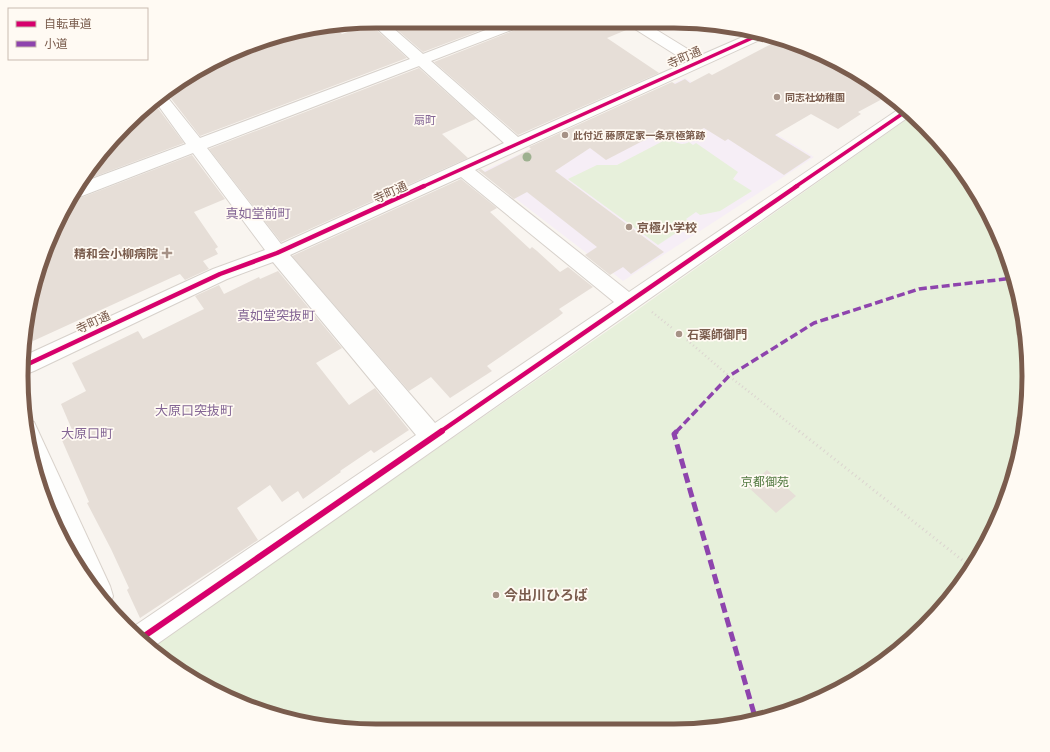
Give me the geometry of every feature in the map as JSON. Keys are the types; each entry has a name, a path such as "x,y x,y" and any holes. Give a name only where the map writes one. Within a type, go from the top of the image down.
{"street":[{"path":"385,28 516,145"},
{"path":"83,189 504,28"},
{"path":"643,28 698,62"},
{"name":"寺町通","path":"29,364 220,274 277,253 464,170 753,38"},
{"path":"163,101 277,253 432,437"},
{"path":"145,636 903,114"},
{"path":"464,170 628,302"},
{"path":"37,455 90,573"}],"path":[{"path":"687,340 729,376 967,563"}],"shaded area":[{"name":"京極小学校","path":"685,78 814,157 623,281 481,172"}],"green space":[{"name":"京都御苑","path":"908,119 936,147 950,164 975,202 996,243 1004,264 1019,331 1022,376 1021,399 1019,421 1010,466 1004,488 986,530 975,550 950,588 936,605 903,638 886,652 848,677 807,698 786,706 719,721 674,724 376,724 331,721 286,712 243,698 202,677 163,651 158,642 623,320"},
{"path":"667,139 680,144 689,142 693,145 696,143 738,172 733,179 752,191 720,211 700,215 696,212 686,219 691,223 658,245 568,179 597,165 617,165"}],"building":[{"path":"374,28 407,58 200,136 169,96 222,64 268,46 267,45 331,31 338,30 342,34 356,29"},
{"path":"395,28 486,28 423,52"},
{"path":"520,28 631,28 607,38 659,73 518,135 434,62"},
{"path":"774,43 807,54 828,64 884,98 858,112 861,114 838,129 811,114 775,135 811,157 784,175 728,139 725,141 704,128 684,138 676,132 664,138 658,133 606,160 590,148 555,171 664,252 631,274 623,267 610,275 585,255 597,247 527,192 514,199 478,170 481,169 485,172 531,149 529,147 672,82 675,84 685,79 690,83 709,73 712,75"},
{"path":"419,68 476,119 442,134 468,158 281,242 209,149"},
{"path":"157,107 184,143 90,178 113,148 116,147 115,146"},
{"path":"192,155 225,199 194,212 218,247 215,249 218,254 203,261 209,269 185,280 180,274 33,341 31,336 31,331 46,264 54,243 75,202 77,199"},
{"path":"461,179 497,208 490,212 530,249 532,247 560,272 568,267 593,287 559,309 563,313 558,317 487,366 492,371 450,398 431,377 409,391 292,256"},
{"path":"278,271 342,348 316,363 349,405 375,388 409,430 374,453 371,450 303,499 298,491 282,502 270,485 237,508 258,540 140,618 127,590 129,588 87,503 89,502 61,438 73,432 61,404 86,391 72,363 138,331 143,339 204,309 195,296 219,285 224,294 259,277 260,279"},
{"path":"767,470 796,496 776,513 748,487"}],"marked path":[{"path":"754,714 674,434 729,376 814,323 919,289 1008,279"}],"cycle path":[{"path":"29,364 220,274 277,253 753,38"},
{"path":"145,636 903,114"}],"place":[{"name":"同志社幼稚園","path":"777,97"},
{"name":"此付近 藤原定家一条京極第跡","path":"565,135"},
{"name":"京極小学校","path":"629,227"},
{"name":"精和会小柳病院","path":"167,253"},
{"name":"石薬師御門","path":"679,334"},
{"name":"今出川ひろば","path":"496,595"}],"district":[{"name":"扇町","path":"425,120"},
{"name":"真如堂前町","path":"258,213"},
{"name":"真如堂突抜町","path":"276,315"},
{"name":"大原口突抜町","path":"194,410"},
{"name":"大原口町","path":"87,433"}]}
